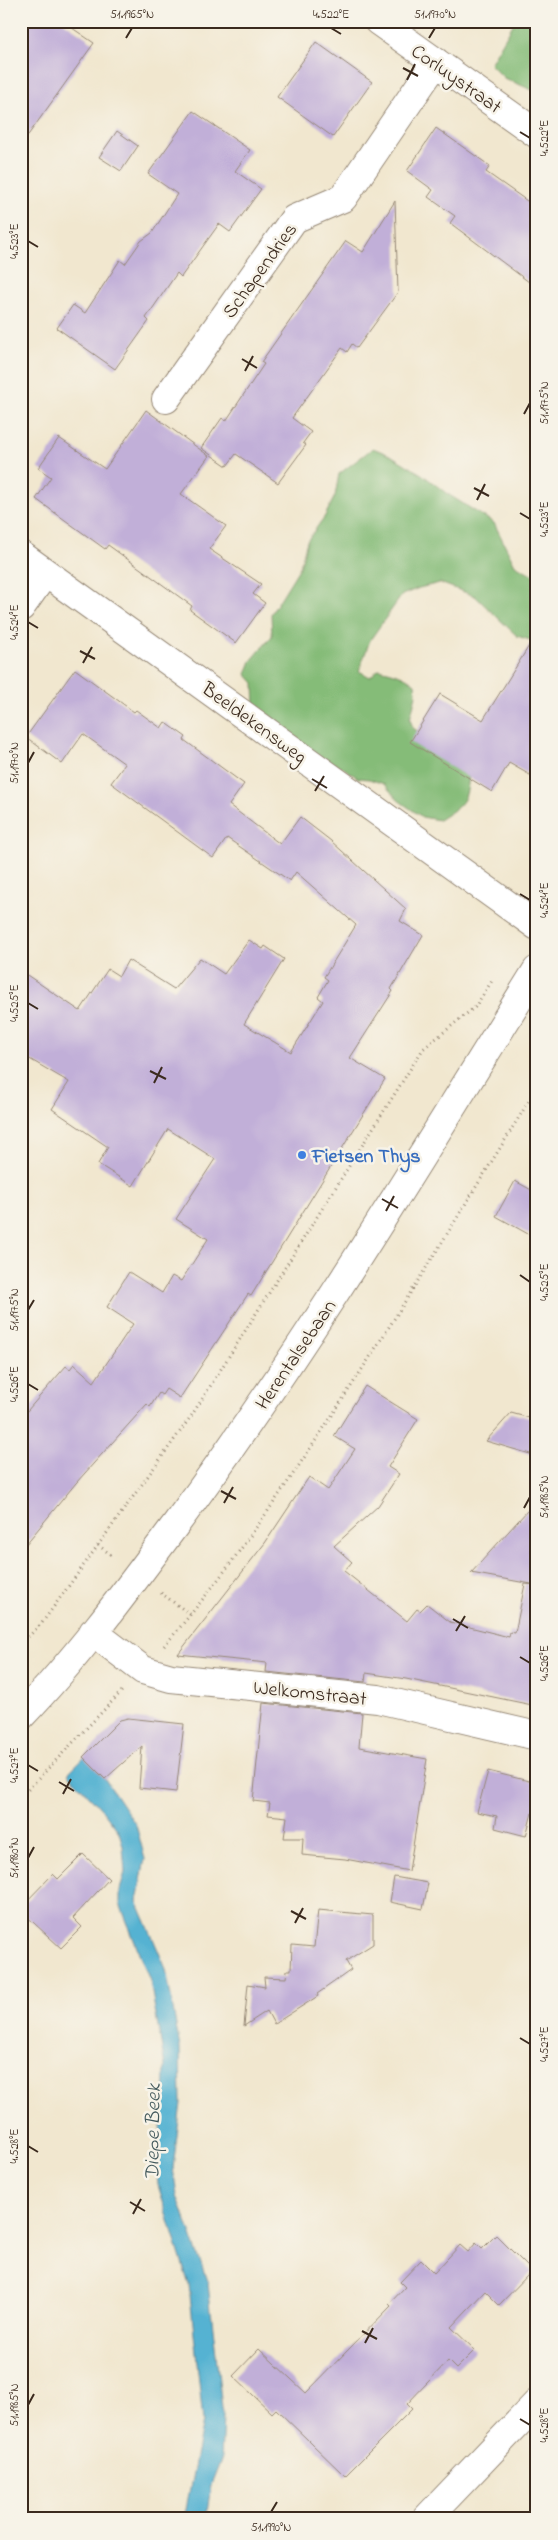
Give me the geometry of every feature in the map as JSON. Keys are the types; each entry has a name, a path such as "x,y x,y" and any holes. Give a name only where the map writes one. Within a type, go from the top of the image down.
{"street":[{"name":"Corluystraat","path":"378,21 537,134"},
{"name":"Schapendries","path":"166,399 294,219 342,198 436,62"},
{"name":"Beeldekensweg","path":"21,555 537,926"},
{"path":"21,607 45,573"},
{"name":"Herentalsebaan","path":"21,1716 46,1690 93,1632 212,1475 320,1319 537,970"},
{"name":"Welkomstraat","path":"93,1632 142,1670 171,1678 378,1699 537,1736"},
{"path":"426,2519 537,2403"}],"path":[{"path":"21,1644 42,1623 192,1414 423,1049 475,1007 495,976"},
{"path":"21,1797 142,1670 216,1582 309,1450 378,1346 537,1088"}],"green space":[{"path":"515,21 537,21 537,92 504,78 490,64"},
{"path":"373,448 392,456 423,475 446,493 494,523 515,565 537,577 537,642 517,636 475,596 440,583 419,588 402,595 370,640 359,671 370,677 379,669 384,670 402,676 415,684 416,695 410,719 413,728 449,752 469,773 467,790 463,801 439,820 422,817 398,800 384,784 358,778 342,767 332,765 313,775 295,770 292,757 255,708 254,683 246,674 251,661 272,636 271,614 300,567 307,541 325,516 335,496 339,474"}],"water":[{"path":"84,1757 105,1779 136,1825 145,1859 137,1901 166,1969 180,2048 181,2103 173,2168 177,2195 208,2284 223,2416 221,2460 211,2485 206,2519 184,2519 203,2421 189,2285 158,2185 156,2161 164,2109 165,2066 150,1981 120,1904 120,1890 125,1872 123,1846 119,1832 105,1813 68,1773"}],"building":[{"path":"21,21 62,21 94,43 21,145"},
{"path":"316,42 372,82 333,137 277,97"},
{"path":"193,111 250,150 235,171 261,189 230,232 219,224 181,277 177,273 146,318 149,321 115,369 57,328 73,305 85,313 120,260 125,264 141,241 152,233 177,194 148,174"},
{"path":"436,128 490,166 486,172 537,208 537,288 450,223 455,216 428,197 433,190 407,171"},
{"path":"117,131 138,146 121,171 99,157"},
{"path":"395,201 398,292 357,348 352,344 347,352 342,348 292,418 311,432 303,443 306,445 278,483 236,454 227,466 201,448 222,418 226,421 264,364 261,362 346,241 363,252"},
{"path":"146,410 209,456 181,494 226,526 209,549 261,584 253,594 265,603 236,643 190,610 192,606 108,545 105,549 36,499 51,477 38,468 59,438 105,469"},
{"path":"537,633 537,779 509,763 492,792 410,742 440,694 483,720"},
{"path":"75,669 134,712 136,710 161,728 165,722 186,737 184,740 244,784 229,805 280,844 300,817 331,841 406,909 400,921 423,935 391,989 393,991 350,1058 385,1079 251,1296 248,1294 180,1398 166,1389 162,1395 159,1393 150,1407 147,1404 76,1483 21,1550 21,1418 66,1366 70,1369 74,1364 94,1382 133,1324 107,1307 129,1272 162,1293 172,1276 181,1281 208,1239 176,1219 215,1159 168,1129 133,1186 98,1164 108,1147 52,1109 69,1082 21,1054 21,971 80,1011 108,969 119,976 128,960 174,989 200,958 224,974 249,940 263,949 265,946 284,959 244,1024 291,1052 323,1001 318,997 328,980 324,977 356,925 296,872 290,881 227,838 213,858 111,783 125,764 83,734 62,764 26,737"},
{"path":"515,1181 537,1193 537,1239 496,1216"},
{"path":"365,1386 418,1419 388,1467 399,1474 378,1506 334,1546 352,1562 344,1571 407,1621 417,1609 420,1611 427,1604 450,1622 509,1637 510,1632 515,1633 525,1584 537,1585 537,1706 406,1679 366,1673 365,1682 266,1672 267,1663 178,1654 265,1543 309,1477 328,1490 355,1449 334,1436"},
{"path":"511,1413 537,1420 537,1456 486,1441"},
{"path":"537,1500 537,1522 531,1552 537,1553 537,1585 471,1573"},
{"path":"263,1703 362,1713 359,1747 427,1759 409,1871 345,1859 302,1855 303,1838 284,1838 287,1817 268,1815 270,1803 253,1801"},
{"path":"128,1718 184,1724 176,1792 139,1788 142,1746 105,1779 83,1757 120,1720"},
{"path":"488,1771 537,1783 537,1814 532,1813 526,1836 495,1828 497,1816 477,1812"},
{"path":"83,1854 109,1879 73,1918 82,1927 61,1948 21,1911 21,1907 53,1874 58,1879"},
{"path":"394,1877 428,1883 423,1909 390,1902"},
{"path":"318,1910 373,1915 373,1944 346,1961 351,1970 317,1994 318,1996 274,2024 267,2011 244,2026 248,1984 265,1987 264,1977 286,1978 287,1970 291,1970 292,1945 314,1947"},
{"path":"496,2235 532,2271 499,2305 485,2291 451,2327 475,2350 456,2369 448,2361 407,2404 412,2409 345,2476 276,2409 272,2413 233,2376 259,2349 306,2393 391,2306 389,2304 405,2287 400,2282 421,2260 434,2273 460,2245 468,2252 476,2243 482,2249"}],"place":[{"name":"Fietsen Thys","path":"302,1155"}],"water label":[{"name":"Diepe Beek","path":"152,2132"}]}
